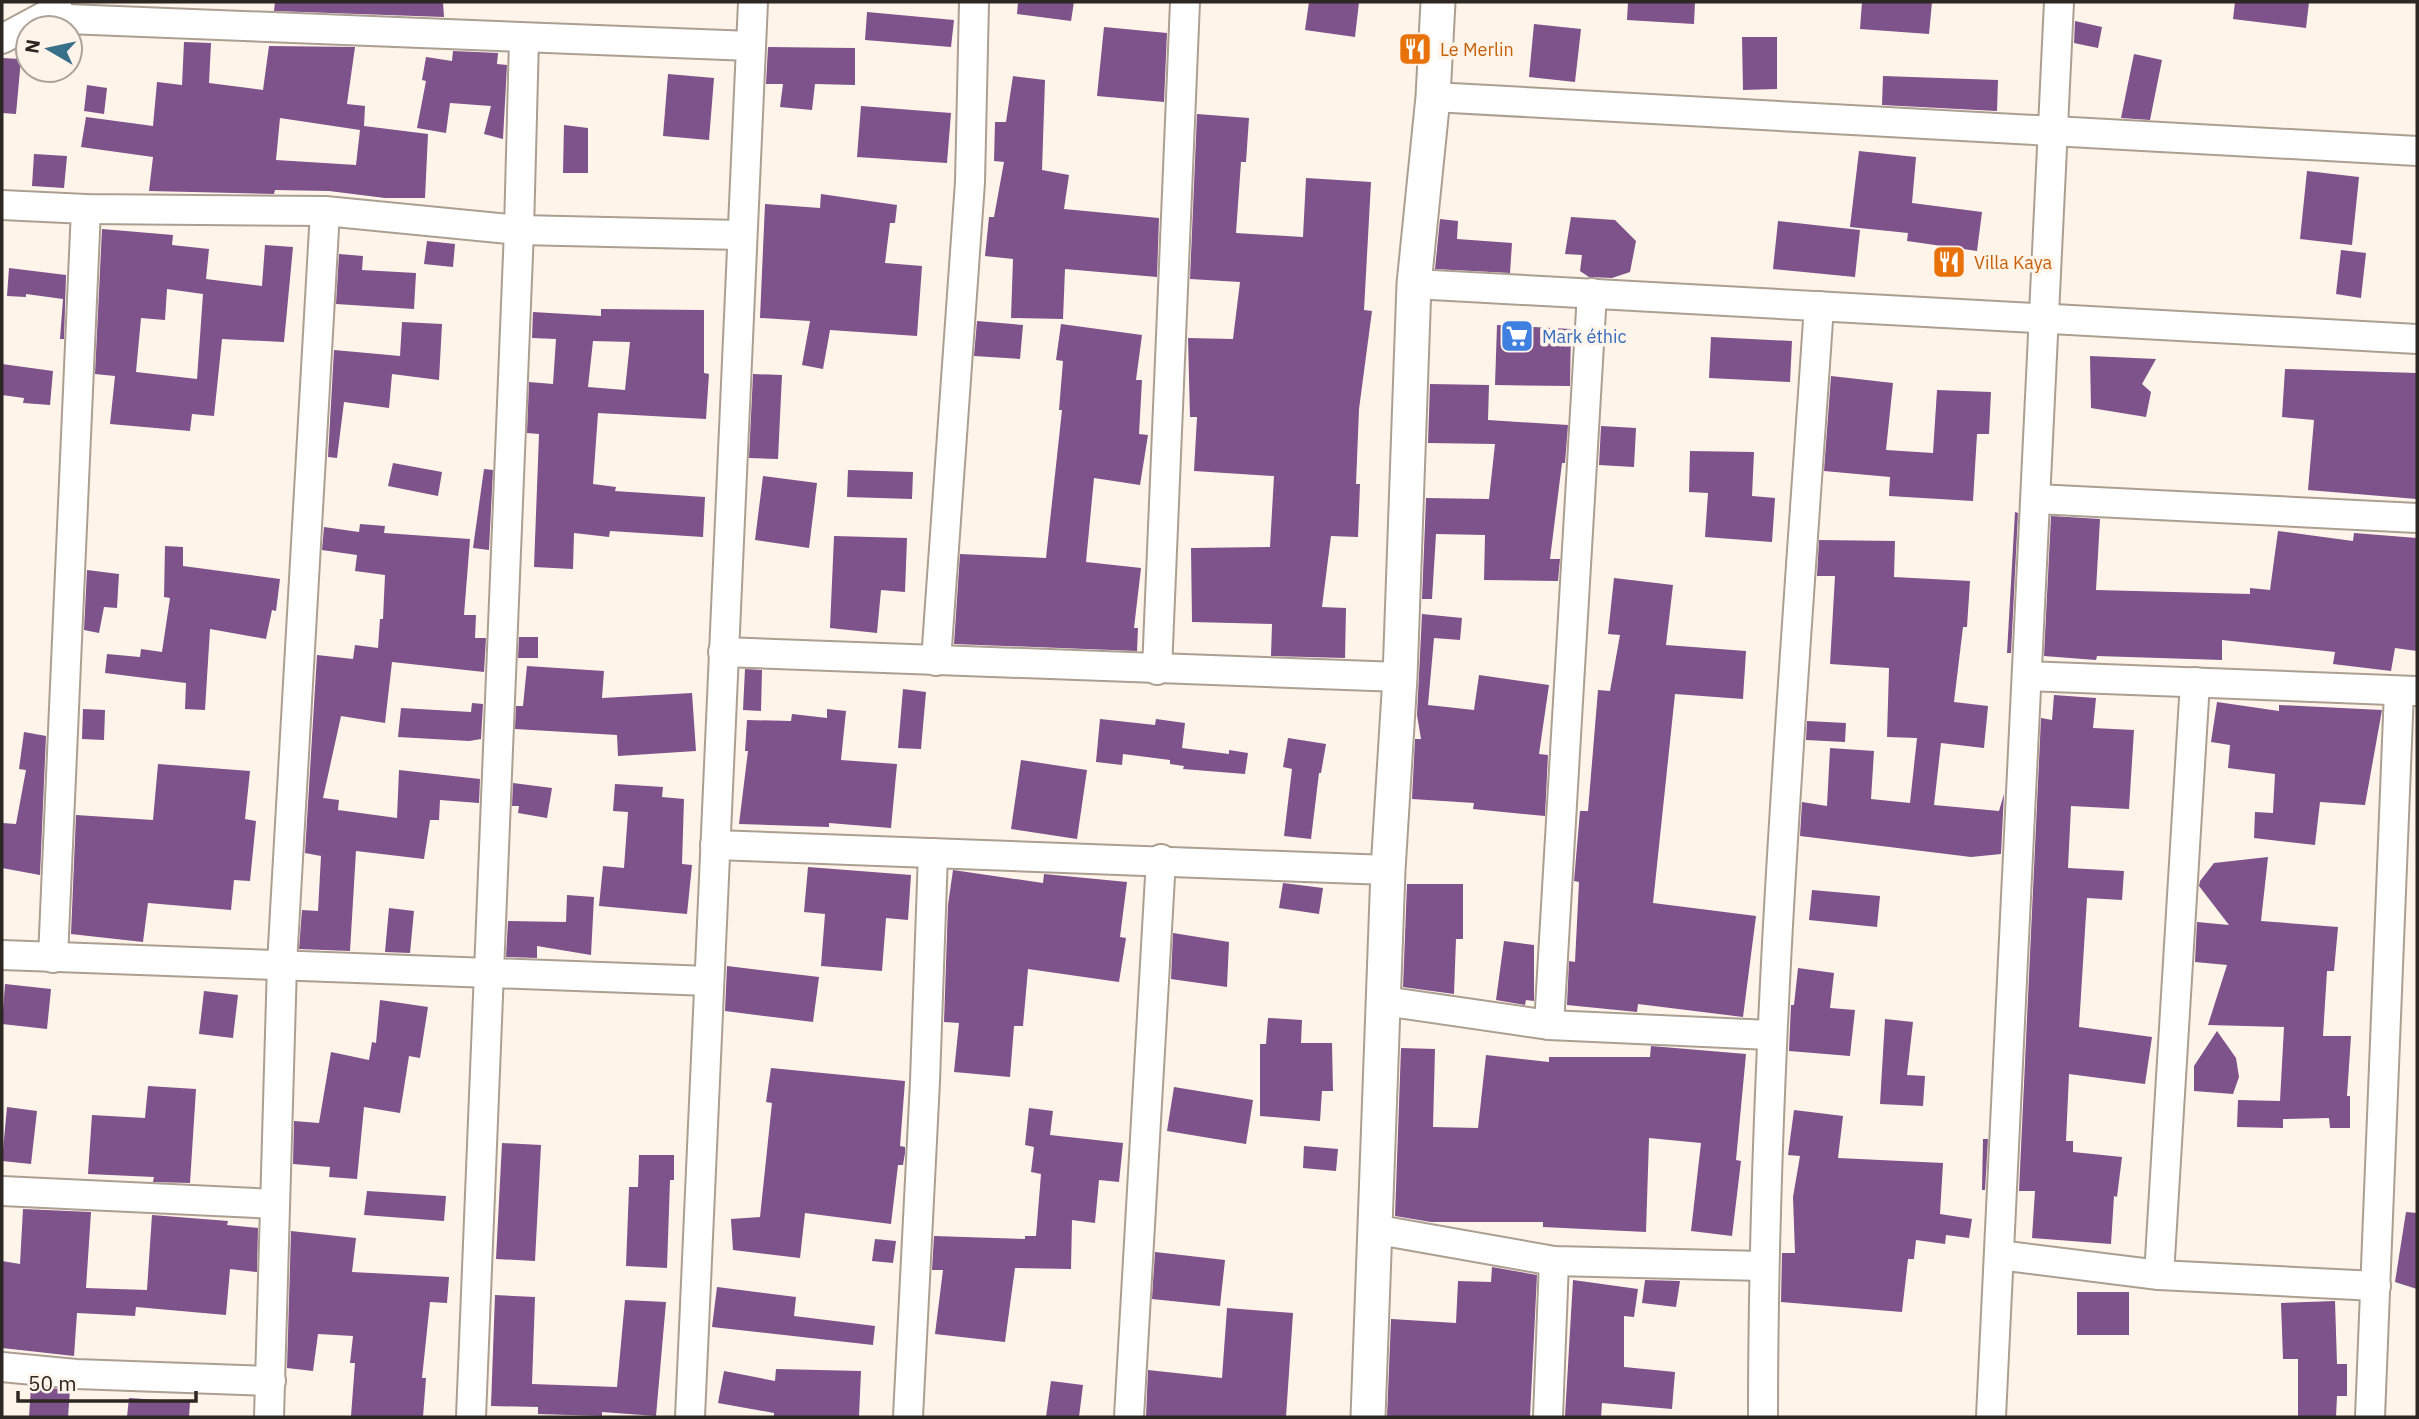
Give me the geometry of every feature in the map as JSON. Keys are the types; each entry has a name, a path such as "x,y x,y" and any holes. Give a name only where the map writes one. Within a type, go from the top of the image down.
{"street":[{"path":"50,14 72,2"},
{"path":"690,1417 752,2"},
{"path":"936,661 970,182 974,2"},
{"path":"1157,670 1185,2"},
{"path":"1368,1417 1373,1229 1388,870 1400,677 1414,284 1433,97 1438,2"},
{"path":"1991,1417 2059,2"},
{"path":"84,20 751,46"},
{"path":"471,1417 519,230 524,39"},
{"path":"1433,97 2417,151"},
{"path":"2,205 86,209 325,211 519,230 741,235"},
{"path":"53,958 86,209"},
{"path":"270,1417 282,964 325,211"},
{"path":"1414,284 2417,340"},
{"path":"1549,1025 1592,293"},
{"path":"1763,1417 1763,1266 1770,1035 1819,306"},
{"path":"2036,499 2417,518"},
{"path":"723,652 1400,677"},
{"path":"2027,676 2408,691 2370,1417"},
{"path":"2159,1275 2196,682"},
{"path":"715,845 1161,859 1388,870"},
{"path":"908,1417 925,1081 933,853"},
{"path":"1129,1417 1161,859"},
{"path":"2,955 709,981"},
{"path":"1384,1001 1549,1025 1770,1035"},
{"path":"2,1191 275,1204"},
{"path":"1373,1229 1554,1261 1763,1266"},
{"path":"1999,1255 2159,1275 2376,1286"},
{"path":"1548,1417 1554,1261"},
{"path":"2,1367 76,1374 271,1381"}],"building":[{"path":"275,2 443,2 444,17 274,11"},
{"path":"1018,2 1074,2 1071,21 1017,14"},
{"path":"1309,2 1359,2 1355,37 1305,30"},
{"path":"1628,2 1695,2 1694,24 1627,20"},
{"path":"1862,2 1932,2 1929,34 1860,29"},
{"path":"2235,2 2309,2 2306,28 2233,19"},
{"path":"867,12 954,20 951,47 865,40"},
{"path":"2075,21 2102,27 2098,48 2074,43"},
{"path":"1534,24 1581,29 1575,82 1529,77"},
{"path":"1104,27 1167,33 1164,102 1097,96"},
{"path":"1742,37 1777,37 1777,89 1743,90"},
{"path":"184,42 211,43 209,83 263,90 269,46 355,47 347,104 365,106 364,126 428,134 425,198 385,198 329,191 275,190 274,194 149,191 153,157 81,147 86,117 153,126 157,82 182,85","holes":["280,118 360,130 356,165 276,160"]},
{"path":"768,47 855,48 855,85 815,84 812,110 780,107 783,84 766,84"},
{"path":"453,51 498,53 497,64 507,65 503,139 484,134 491,106 450,103 446,133 417,128 426,81 422,80 426,57 452,61"},
{"path":"2134,54 2162,60 2150,120 2121,118"},
{"path":"2,58 14,59 14,84 19,84 16,114 2,113"},
{"path":"668,74 714,78 709,140 663,136"},
{"path":"1013,76 1045,80 1042,170 1069,175 1064,209 1159,218 1157,277 1065,269 1063,319 1011,318 1013,259 985,256 989,217 994,217 1004,162 994,161 995,122 1006,122"},
{"path":"1883,76 1998,80 1997,111 1882,105"},
{"path":"87,85 107,88 104,114 84,111"},
{"path":"861,106 951,113 947,163 857,157"},
{"path":"1197,114 1249,118 1246,162 1241,162 1236,233 1303,237 1306,178 1371,182 1364,310 1372,311 1359,409 1356,484 1360,484 1358,537 1331,536 1322,607 1346,608 1345,658 1271,656 1272,624 1192,622 1191,548 1270,547 1274,476 1194,471 1197,417 1190,417 1188,338 1233,339 1240,282 1190,279"},
{"path":"564,125 588,128 588,173 563,173"},
{"path":"1859,151 1916,157 1912,203 1982,212 1977,251 1907,241 1908,233 1850,227"},
{"path":"34,154 67,156 64,188 32,186"},
{"path":"2307,171 2359,177 2352,245 2300,239"},
{"path":"821,194 897,205 895,223 890,223 885,263 922,266 917,336 830,330 823,369 802,365 810,321 760,318 765,204 820,208"},
{"path":"1571,217 1615,220 1636,241 1630,272 1612,278 1589,277 1580,271 1582,255 1565,254"},
{"path":"1440,219 1458,221 1457,239 1512,243 1510,273 1435,269"},
{"path":"1778,221 1860,230 1855,277 1773,269"},
{"path":"102,229 173,235 172,245 209,249 206,279 262,286 265,245 293,247 284,342 222,339 214,416 192,414 190,431 110,424 115,376 95,374","holes":["167,289 203,294 197,379 136,372 141,318 165,320"]},
{"path":"427,241 455,244 453,267 424,264"},
{"path":"2341,250 2366,253 2361,298 2336,294"},
{"path":"339,254 363,256 362,270 416,273 414,309 336,304"},
{"path":"9,268 66,275 64,339 60,339 63,299 26,294 26,297 7,296"},
{"path":"601,309 704,310 704,373 709,374 706,419 598,413 593,484 616,487 615,491 705,497 703,537 610,531 609,537 574,533 573,569 534,567 539,434 527,433 529,382 553,384 556,339 532,338 533,312 601,316","holes":["593,341 630,342 625,390 588,387"]},
{"path":"977,321 1023,325 1020,359 974,356"},
{"path":"402,322 442,324 439,380 392,374 389,408 344,402 337,458 328,457 334,350 400,356"},
{"path":"1061,324 1142,335 1136,380 1142,380 1139,434 1148,435 1140,485 1094,478 1086,562 1141,568 1134,628 1138,628 1137,651 954,644 960,554 1046,558 1062,410 1059,410 1063,361 1056,360"},
{"path":"1497,325 1571,329 1570,386 1495,385"},
{"path":"1711,337 1792,341 1790,382 1709,378"},
{"path":"2090,356 2156,359 2142,384 2151,392 2146,417 2091,408"},
{"path":"2,364 53,371 50,405 23,403 24,398 2,395"},
{"path":"2285,369 2417,373 2417,499 2308,490 2314,420 2282,417"},
{"path":"753,374 782,375 778,459 749,458"},
{"path":"1831,376 1893,383 1886,450 1933,453 1937,390 1991,392 1989,434 1977,434 1973,501 1889,496 1890,477 1824,471"},
{"path":"1430,384 1489,385 1488,420 1568,425 1550,559 1560,559 1558,581 1484,580 1485,535 1436,534 1432,599 1422,599 1426,498 1489,499 1495,444 1428,443"},
{"path":"1601,426 1636,428 1634,467 1599,465"},
{"path":"1690,451 1754,452 1752,496 1775,498 1772,542 1705,537 1708,493 1689,492"},
{"path":"393,463 442,472 438,496 388,486"},
{"path":"484,469 493,470 489,550 473,548"},
{"path":"848,470 913,472 912,499 847,497"},
{"path":"763,476 817,483 809,548 755,540"},
{"path":"2015,512 2018,513 2011,653 2007,653"},
{"path":"2051,516 2100,519 2096,590 2250,594 2250,588 2270,590 2278,531 2353,541 2354,533 2417,538 2417,651 2395,648 2391,671 2333,664 2335,652 2222,640 2222,660 2097,656 2096,660 2044,656"},
{"path":"360,524 385,526 384,533 470,539 464,615 476,615 475,638 486,638 484,672 392,662 385,723 341,716 323,798 339,800 338,810 397,818 399,770 480,779 479,803 440,800 439,820 430,820 424,859 356,851 350,951 299,949 302,910 318,911 321,856 305,853 317,655 353,659 355,645 378,648 380,619 383,619 385,575 355,571 357,555 322,550 324,527 359,532"},
{"path":"834,536 907,538 905,592 881,590 877,633 830,628"},
{"path":"1819,540 1895,541 1894,577 1970,581 1967,627 1963,627 1954,702 1988,706 1984,748 1941,743 1934,805 1999,811 2004,794 2001,854 1971,857 1800,836 1802,802 1827,806 1830,748 1874,751 1871,799 1910,803 1917,738 1887,737 1889,668 1830,664 1835,576 1817,576"},
{"path":"165,546 183,547 183,566 280,579 276,611 272,610 266,639 210,629 205,710 185,709 186,683 105,673 107,654 140,657 141,649 162,652 170,598 164,597"},
{"path":"87,570 119,574 117,608 104,607 99,633 84,630"},
{"path":"1614,578 1673,585 1666,645 1746,651 1743,699 1675,694 1653,903 1756,916 1743,1017 1638,1004 1637,1012 1567,1005 1569,961 1575,962 1579,882 1574,881 1580,811 1588,811 1598,690 1610,691 1620,635 1608,634"},
{"path":"1422,614 1462,618 1460,640 1434,638 1428,705 1474,710 1479,675 1549,685 1539,754 1548,755 1545,816 1473,809 1474,803 1412,799 1415,739 1421,739 1417,715"},
{"path":"519,637 538,637 538,658 518,658"},
{"path":"527,666 604,671 602,698 692,693 696,751 618,756 617,735 515,729 516,706 523,706"},
{"path":"745,669 762,670 761,711 743,710"},
{"path":"903,689 926,692 921,749 898,748"},
{"path":"2054,695 2096,698 2093,728 2134,730 2129,809 2071,806 2068,868 2124,871 2122,900 2087,898 2079,1027 2152,1037 2145,1084 2069,1074 2066,1141 2073,1141 2073,1152 2122,1157 2117,1197 2114,1196 2111,1244 2032,1238 2035,1191 2019,1191 2041,718 2052,720"},
{"path":"2217,702 2279,711 2279,705 2382,710 2365,805 2320,802 2315,845 2254,838 2255,812 2273,813 2275,774 2228,768 2230,745 2211,742"},
{"path":"472,703 483,704 481,739 469,741 398,737 401,708 471,712"},
{"path":"83,709 105,710 104,740 82,739"},
{"path":"827,709 846,711 841,760 897,764 891,828 829,823 829,827 739,824 748,751 745,751 747,720 791,721 792,714 827,718"},
{"path":"1100,719 1155,725 1156,719 1185,723 1182,748 1229,754 1229,750 1248,753 1245,774 1183,769 1184,766 1170,764 1170,760 1123,754 1122,765 1096,762"},
{"path":"1807,721 1846,723 1845,742 1806,740"},
{"path":"24,732 46,736 40,875 2,868 2,823 16,824 26,770 19,769"},
{"path":"1288,738 1326,744 1319,773 1311,839 1284,836 1292,769 1283,767"},
{"path":"1021,760 1087,770 1077,839 1011,829"},
{"path":"158,764 250,771 245,819 256,821 250,881 234,880 231,910 148,903 143,942 71,934 76,815 153,820"},
{"path":"513,783 552,788 547,818 518,813 519,806 512,806"},
{"path":"615,784 663,787 662,797 684,799 682,864 692,865 687,914 599,906 603,866 624,868 628,812 613,811"},
{"path":"2268,857 2261,921 2338,927 2334,971 2327,971 2323,1036 2351,1036 2347,1096 2350,1096 2350,1128 2330,1128 2329,1118 2283,1119 2283,1128 2237,1127 2238,1100 2280,1101 2284,1027 2208,1025 2227,965 2195,962 2197,922 2229,925 2199,886 2214,863"},
{"path":"808,867 911,875 908,920 886,918 882,971 821,966 825,914 804,912"},
{"path":"953,870 1043,883 1044,874 1127,882 1120,937 1126,938 1119,982 1028,969 1023,1026 1014,1026 1010,1077 954,1072 959,1023 944,1022 948,905"},
{"path":"1283,883 1323,888 1319,914 1279,908"},
{"path":"1407,884 1463,884 1463,939 1456,939 1454,994 1403,987"},
{"path":"1812,890 1880,896 1877,927 1809,920"},
{"path":"567,895 594,897 591,955 537,946 537,958 506,957 508,921 566,922"},
{"path":"389,908 414,911 410,953 385,952"},
{"path":"1173,933 1229,942 1227,987 1171,979"},
{"path":"1504,941 1534,945 1534,1001 1526,1000 1525,1005 1496,1000"},
{"path":"727,966 819,977 813,1022 725,1011"},
{"path":"1798,968 1834,973 1830,1008 1855,1010 1850,1056 1789,1051 1791,1005 1794,1005"},
{"path":"5,984 51,989 47,1029 2,1024"},
{"path":"204,991 238,995 233,1038 199,1034"},
{"path":"380,1000 428,1007 420,1058 409,1056 400,1113 364,1107 357,1179 329,1177 330,1167 293,1164 294,1121 319,1123 331,1052 369,1060 372,1042 376,1043"},
{"path":"1268,1018 1302,1020 1301,1043 1332,1043 1333,1091 1322,1091 1320,1121 1260,1116 1260,1044 1266,1044"},
{"path":"1885,1019 1913,1022 1907,1075 1925,1076 1923,1106 1880,1104"},
{"path":"2217,1031 2236,1058 2239,1077 2233,1094 2194,1091 2194,1066"},
{"path":"1651,1046 1746,1054 1736,1160 1741,1161 1732,1236 1691,1231 1701,1143 1649,1138 1646,1232 1543,1227 1543,1222 1431,1222 1395,1216 1401,1048 1435,1049 1433,1127 1478,1128 1486,1055 1549,1062 1549,1057 1650,1057"},
{"path":"771,1068 905,1081 900,1146 905,1147 905,1153 903,1165 898,1165 891,1224 805,1213 800,1258 733,1250 731,1219 760,1217 772,1103 766,1102"},
{"path":"148,1086 196,1089 190,1183 153,1182 154,1177 88,1174 92,1115 145,1118"},
{"path":"1174,1087 1253,1100 1246,1144 1167,1131"},
{"path":"7,1107 37,1111 31,1164 2,1161"},
{"path":"1029,1108 1053,1111 1050,1135 1123,1143 1119,1182 1099,1180 1095,1223 1072,1220 1071,1269 1015,1268 1005,1342 935,1334 943,1270 932,1270 934,1236 1025,1239 1025,1236 1036,1236 1041,1174 1031,1172 1034,1147 1025,1145"},
{"path":"1794,1110 1843,1116 1838,1158 1943,1163 1940,1214 1972,1219 1969,1238 1946,1235 1945,1244 1916,1240 1914,1259 1908,1259 1902,1312 1781,1302 1782,1253 1795,1253 1793,1197 1800,1156 1788,1155"},
{"path":"1983,1139 1988,1139 1985,1190 1982,1190"},
{"path":"502,1143 541,1145 535,1261 496,1259"},
{"path":"1304,1146 1338,1149 1336,1171 1303,1168"},
{"path":"639,1155 674,1155 674,1180 670,1180 667,1268 626,1266 629,1187 638,1187"},
{"path":"367,1191 446,1196 444,1221 364,1215"},
{"path":"23,1209 91,1212 86,1288 147,1290 152,1215 228,1221 227,1225 258,1228 257,1272 230,1269 226,1315 136,1307 135,1316 77,1313 74,1356 2,1348 2,1261 20,1264"},
{"path":"2406,1212 2417,1213 2417,1289 2395,1282"},
{"path":"291,1231 356,1238 352,1272 449,1277 447,1303 430,1302 422,1378 426,1378 423,1417 351,1416 355,1363 350,1363 353,1336 318,1334 313,1371 287,1368"},
{"path":"875,1239 896,1241 893,1263 872,1261"},
{"path":"1155,1252 1225,1260 1220,1306 1152,1299"},
{"path":"1492,1267 1537,1275 1530,1417 1387,1417 1391,1319 1456,1323 1458,1281 1491,1282"},
{"path":"1573,1280 1638,1289 1634,1317 1624,1316 1624,1367 1675,1372 1672,1409 1602,1403 1601,1417 1565,1416"},
{"path":"1645,1280 1680,1281 1676,1307 1642,1303"},
{"path":"717,1287 796,1297 794,1316 875,1326 873,1345 712,1327"},
{"path":"2077,1292 2129,1292 2129,1335 2077,1335"},
{"path":"495,1295 535,1297 532,1384 617,1387 625,1300 666,1302 656,1416 602,1412 602,1416 538,1414 538,1407 491,1406"},
{"path":"2335,1301 2337,1364 2347,1364 2347,1396 2337,1396 2336,1417 2298,1417 2298,1359 2283,1359 2281,1303"},
{"path":"1227,1308 1293,1313 1286,1417 1146,1417 1148,1370 1222,1378"},
{"path":"776,1369 861,1371 859,1417 774,1416 774,1413 718,1403 724,1371 775,1381"},
{"path":"1051,1381 1083,1385 1079,1417 1046,1417"},
{"path":"31,1386 70,1390 68,1417 29,1417"},
{"path":"129,1398 190,1402 189,1417 127,1417"}],"place":[{"name":"Le Merlin","path":"1415,49"},
{"name":"Villa Kaya","path":"1949,262"},
{"name":"Mark éthic","path":"1517,336"}]}
